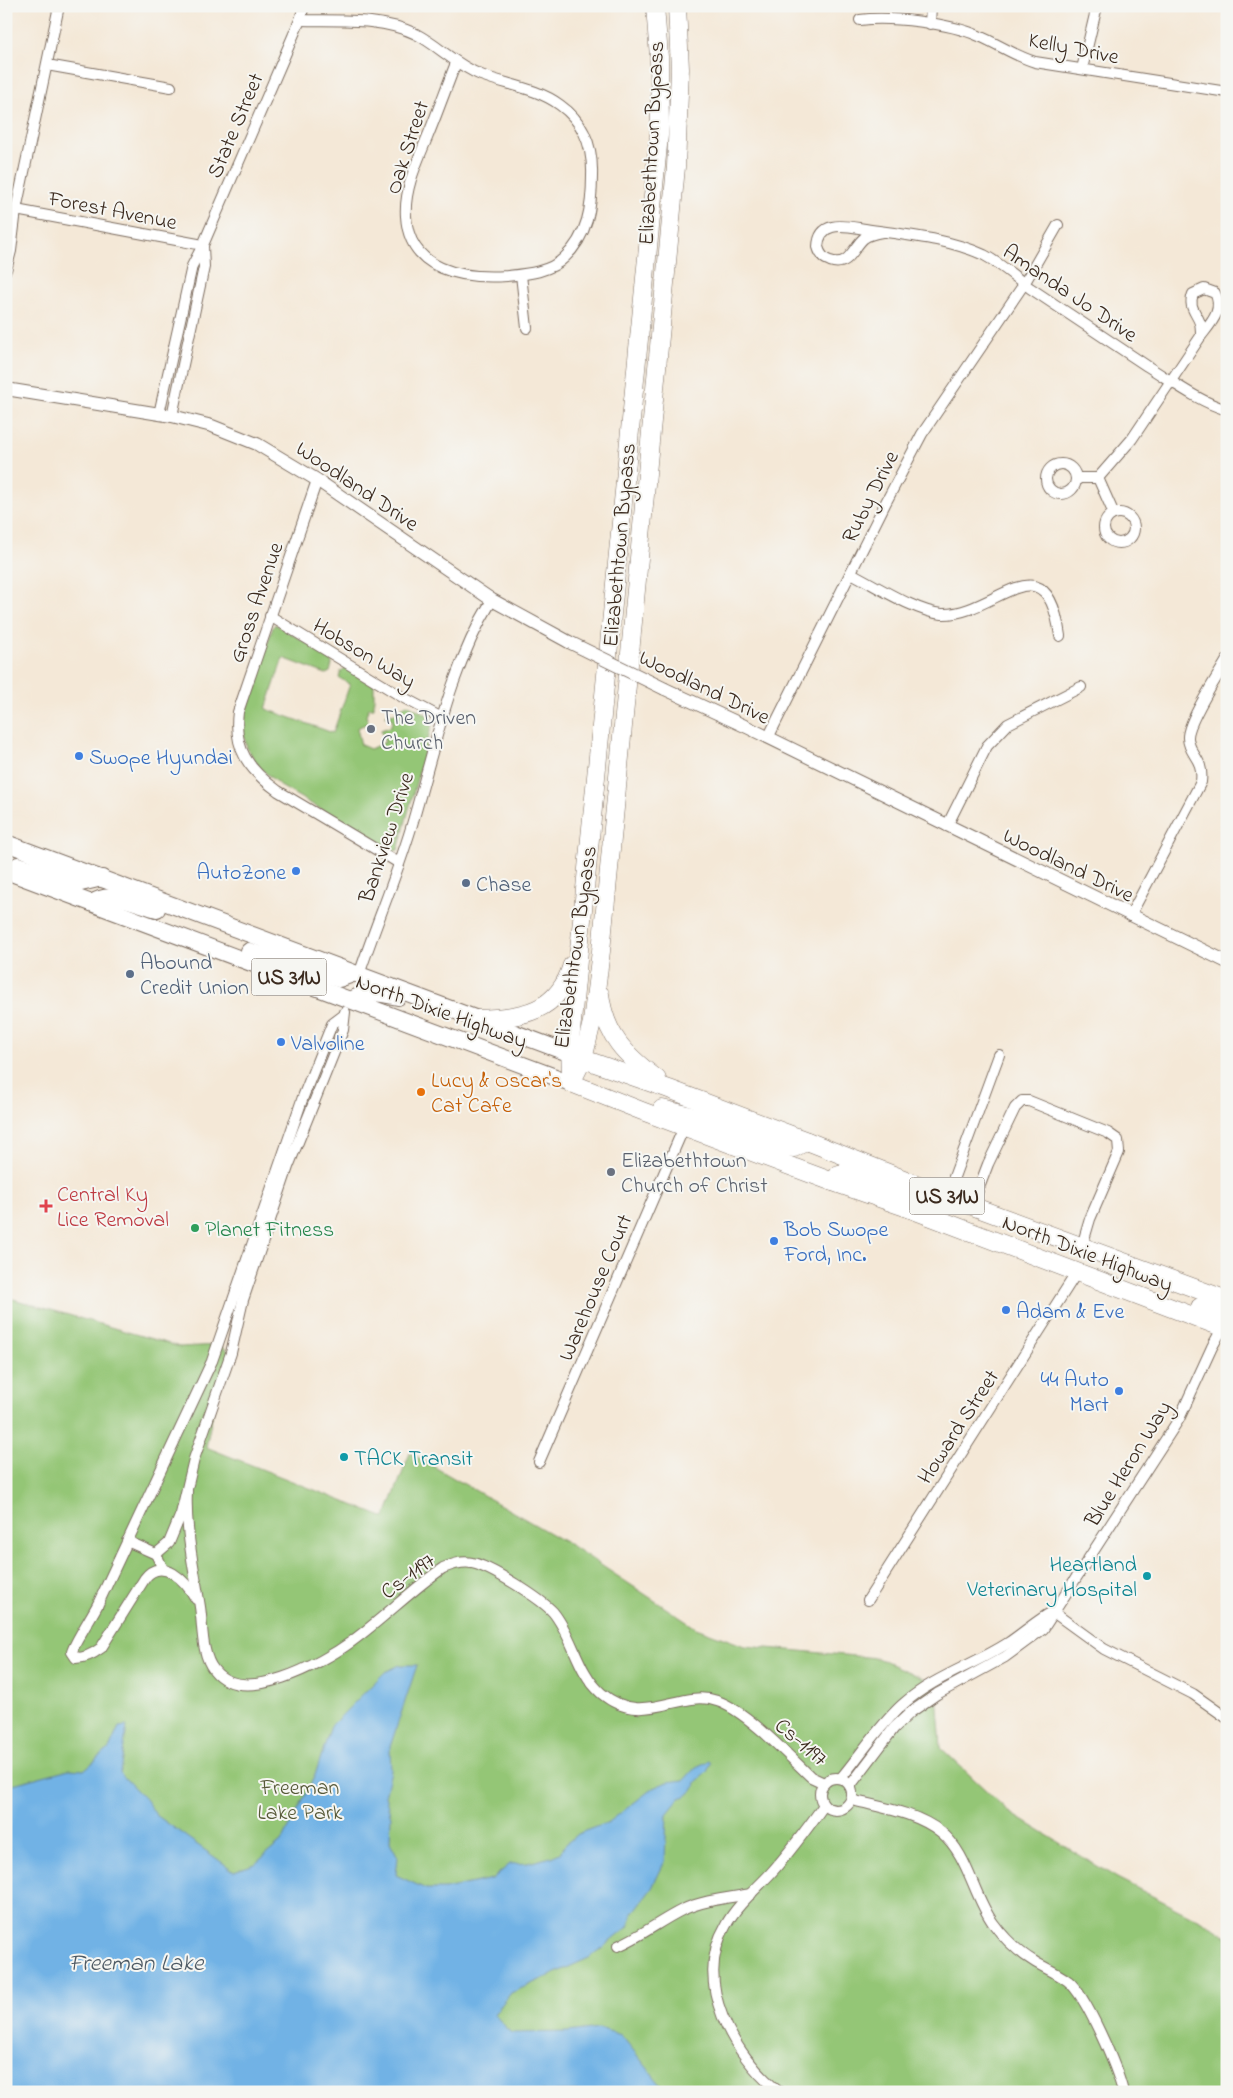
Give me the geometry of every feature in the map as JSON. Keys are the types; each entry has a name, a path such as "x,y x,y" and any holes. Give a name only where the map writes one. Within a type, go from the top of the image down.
{"highway":[{"name":"Elizabethtown Bypass","path":"577,1056 570,1042 660,125 659,57 655,6"},
{"name":"Elizabethtown Bypass","path":"571,1083 577,1056 592,1022 601,951 676,166 680,69 677,6"},
{"path":"476,1018 509,1018 526,1014 552,1000 562,990 568,978 581,936"},
{"path":"601,951 600,989 602,1006 613,1037 634,1062 669,1089"},
{"name":"US 31W","path":"577,1056 669,1089"},
{"name":"North Dixie Highway","path":"571,1083 684,1127 944,1221 1077,1272 1226,1324"},
{"name":"North Dixie Highway","path":"669,1089 972,1206 1227,1300"},
{"path":"642,1111 658,1108 674,1111 742,1131 784,1148 794,1148 807,1141"},
{"path":"833,1182 839,1174 848,1173 978,1222 1012,1221"},
{"path":"944,1221 1017,1240 1221,1314 1226,1324"}],"main road":[{"name":"North Dixie Highway","path":"6,843 577,1056"},
{"path":"6,851 24,856 32,852"},
{"path":"6,862 81,883 102,878"},
{"name":"North Dixie Highway","path":"6,871 223,952 347,1007 571,1083"},
{"path":"92,903 98,898 112,897 183,917 251,942 262,939"},
{"path":"223,952 239,947 339,978 359,975"},
{"path":"347,1007 363,993 382,994 403,998 459,1020 476,1018"}],"street":[{"path":"6,270 12,250 16,210 59,6"},
{"path":"300,20 304,6"},
{"path":"930,24 931,6"},
{"path":"1082,69 1097,6"},
{"name":"Kelly Drive","path":"860,20 877,18 930,24 969,32 1029,60 1058,67 1082,69 1227,92"},
{"name":"Oak Street","path":"300,20 377,22 398,27 418,35 456,62 479,74 535,92 553,100 576,120 587,139 591,160 592,191 590,209 580,238 564,258 556,264 521,275 474,276 445,270 428,261 413,242 407,227 406,206 411,184 422,149 456,62"},
{"name":"State Street","path":"166,415 192,266 203,245 300,20"},
{"path":"47,65 171,87"},
{"path":"6,233 16,210"},
{"name":"Forest Avenue","path":"16,210 203,245"},
{"name":"Ruby Drive","path":"768,738 922,434 1024,284 1058,224"},
{"name":"Amanda Jo Drive","path":"883,232 869,235 851,256 840,262 824,258 818,247 821,233 827,228 835,226 883,232 934,240 972,250 994,261 1024,284 1172,382 1209,403 1227,410"},
{"path":"521,275 527,328"},
{"path":"1076,478 1098,478 1132,439 1202,336"},
{"name":"Woodland Drive","path":"6,389 166,415 228,432 279,456 492,600 569,642 1227,962"},
{"path":"1098,478 1114,514"},
{"name":"Gross Avenue","path":"317,480 238,712 239,738 244,756 250,767 262,779 278,791 399,863"},
{"path":"851,573 914,606 942,614 963,611 1016,587 1035,586 1045,593 1053,603 1060,636"},
{"name":"Bankview Drive","path":"359,975 410,830 456,673 476,628 492,600"},
{"name":"Hobson Way","path":"270,616 404,698 442,718"},
{"path":"1130,916 1201,782 1201,763 1189,744 1189,730 1227,660"},
{"path":"947,826 987,746 999,733 1008,724 1081,687"},
{"path":"156,1554 169,1543 181,1514 196,1451 231,1353 243,1300 288,1167 343,1030 347,1007"},
{"path":"200,1606 191,1590 174,1574 163,1569 149,1572 100,1648 86,1657 76,1658 72,1652 73,1647 89,1623 212,1361 302,1097 332,1024 347,1007"},
{"path":"947,1196 1000,1056"},
{"path":"972,1206 988,1164 1014,1108 1022,1101 1028,1101 1108,1133 1118,1140 1119,1152 1090,1219 1082,1246"},
{"name":"Warehouse Court","path":"539,1462 684,1127"},
{"name":"Howard Street","path":"868,1600 1077,1272"},
{"name":"Blue Heron Way","path":"850,1786 894,1728 911,1712 937,1694 1005,1657 1043,1629 1109,1530 1179,1419 1195,1382 1226,1324"},
{"name":"Cs-1197","path":"187,1491 186,1516 188,1538 205,1642 212,1668 218,1675 236,1684 257,1684 278,1679 326,1658 372,1626 443,1568 453,1564 472,1562 516,1585 552,1612 568,1637 589,1679 602,1694 611,1700 633,1708 646,1709 694,1699 716,1700 737,1712 811,1777 824,1783"},
{"path":"127,1541 156,1554 163,1569"},
{"path":"1053,1612 1104,1649 1193,1694 1227,1718"},
{"name":"Blue Heron Way","path":"841,1778 880,1729 903,1704 934,1683 1008,1643 1038,1620 1053,1612"},
{"path":"841,1778 850,1786 852,1797 848,1805 842,1809 830,1809 824,1805 820,1794 824,1783 829,1779 841,1778"},
{"path":"852,1797 856,1800 922,1820 938,1830 951,1842 986,1912 1000,1932 1026,1956 1069,1982 1082,1997 1107,2049 1123,2092"},
{"path":"779,2092 756,2071 739,2048 724,2022 716,1992 715,1960 720,1938 730,1918 787,1854 824,1805"},
{"path":"618,1946 638,1937 663,1920 684,1909 712,1901 751,1894"}],"green space":[{"path":"275,624 330,657 332,664 330,672 326,674 283,658 266,709 333,733 350,684 339,678 341,671 346,668 374,684 374,708 369,708 366,715 368,723 357,728 361,745 370,749 385,742 381,730 390,727 393,720 385,715 395,713 407,704 431,717 433,720 398,850 393,851 282,787 260,768 247,748 243,731 245,713"},
{"name":"Freeman Lake Park","path":"6,1297 180,1347 219,1345 231,1353 218,1386 206,1447 385,1518 410,1453 572,1546 696,1628 745,1646 877,1658 934,1683 937,1694 941,1748 1009,1812 1117,1878 1227,1936 1227,2092 6,2092"}],"water":[{"name":"Freeman Lake","path":"400,1665 417,1665 390,1747 391,1771 385,1796 391,1817 390,1842 398,1857 396,1875 426,1889 445,1889 492,1879 510,1864 528,1863 551,1857 560,1853 564,1846 577,1834 609,1822 653,1788 667,1782 684,1780 696,1767 709,1761 711,1763 707,1772 696,1782 695,1788 686,1796 680,1798 667,1814 665,1861 652,1888 633,1913 628,1927 591,1957 511,1993 494,2014 511,2033 568,2032 599,2028 621,2035 661,2085 663,2092 6,2092 6,1782 13,1784 69,1769 84,1770 109,1749 119,1727 127,1726 120,1773 145,1799 156,1815 234,1871 255,1864 283,1840 315,1775 331,1726 385,1672"}],"place":[{"name":"The Driven Church","path":"371,729"},
{"name":"Swope Hyundai","path":"79,756"},
{"name":"AutoZone","path":"296,871"},
{"name":"Chase","path":"466,883"},
{"name":"Abound Credit Union","path":"130,974"},
{"name":"Valvoline","path":"281,1042"},
{"name":"Lucy & Oscar's Cat Cafe","path":"421,1092"},
{"name":"Elizabethtown Church of Christ","path":"611,1172"},
{"name":"Central Ky Lice Removal","path":"46,1206"},
{"name":"Planet Fitness","path":"195,1228"},
{"name":"Bob Swope Ford, Inc.","path":"774,1241"},
{"name":"Adam & Eve","path":"1006,1310"},
{"name":"44 Auto Mart","path":"1119,1391"},
{"name":"TACK Transit","path":"344,1457"},
{"name":"Heartland Veterinary Hospital","path":"1147,1576"}]}
